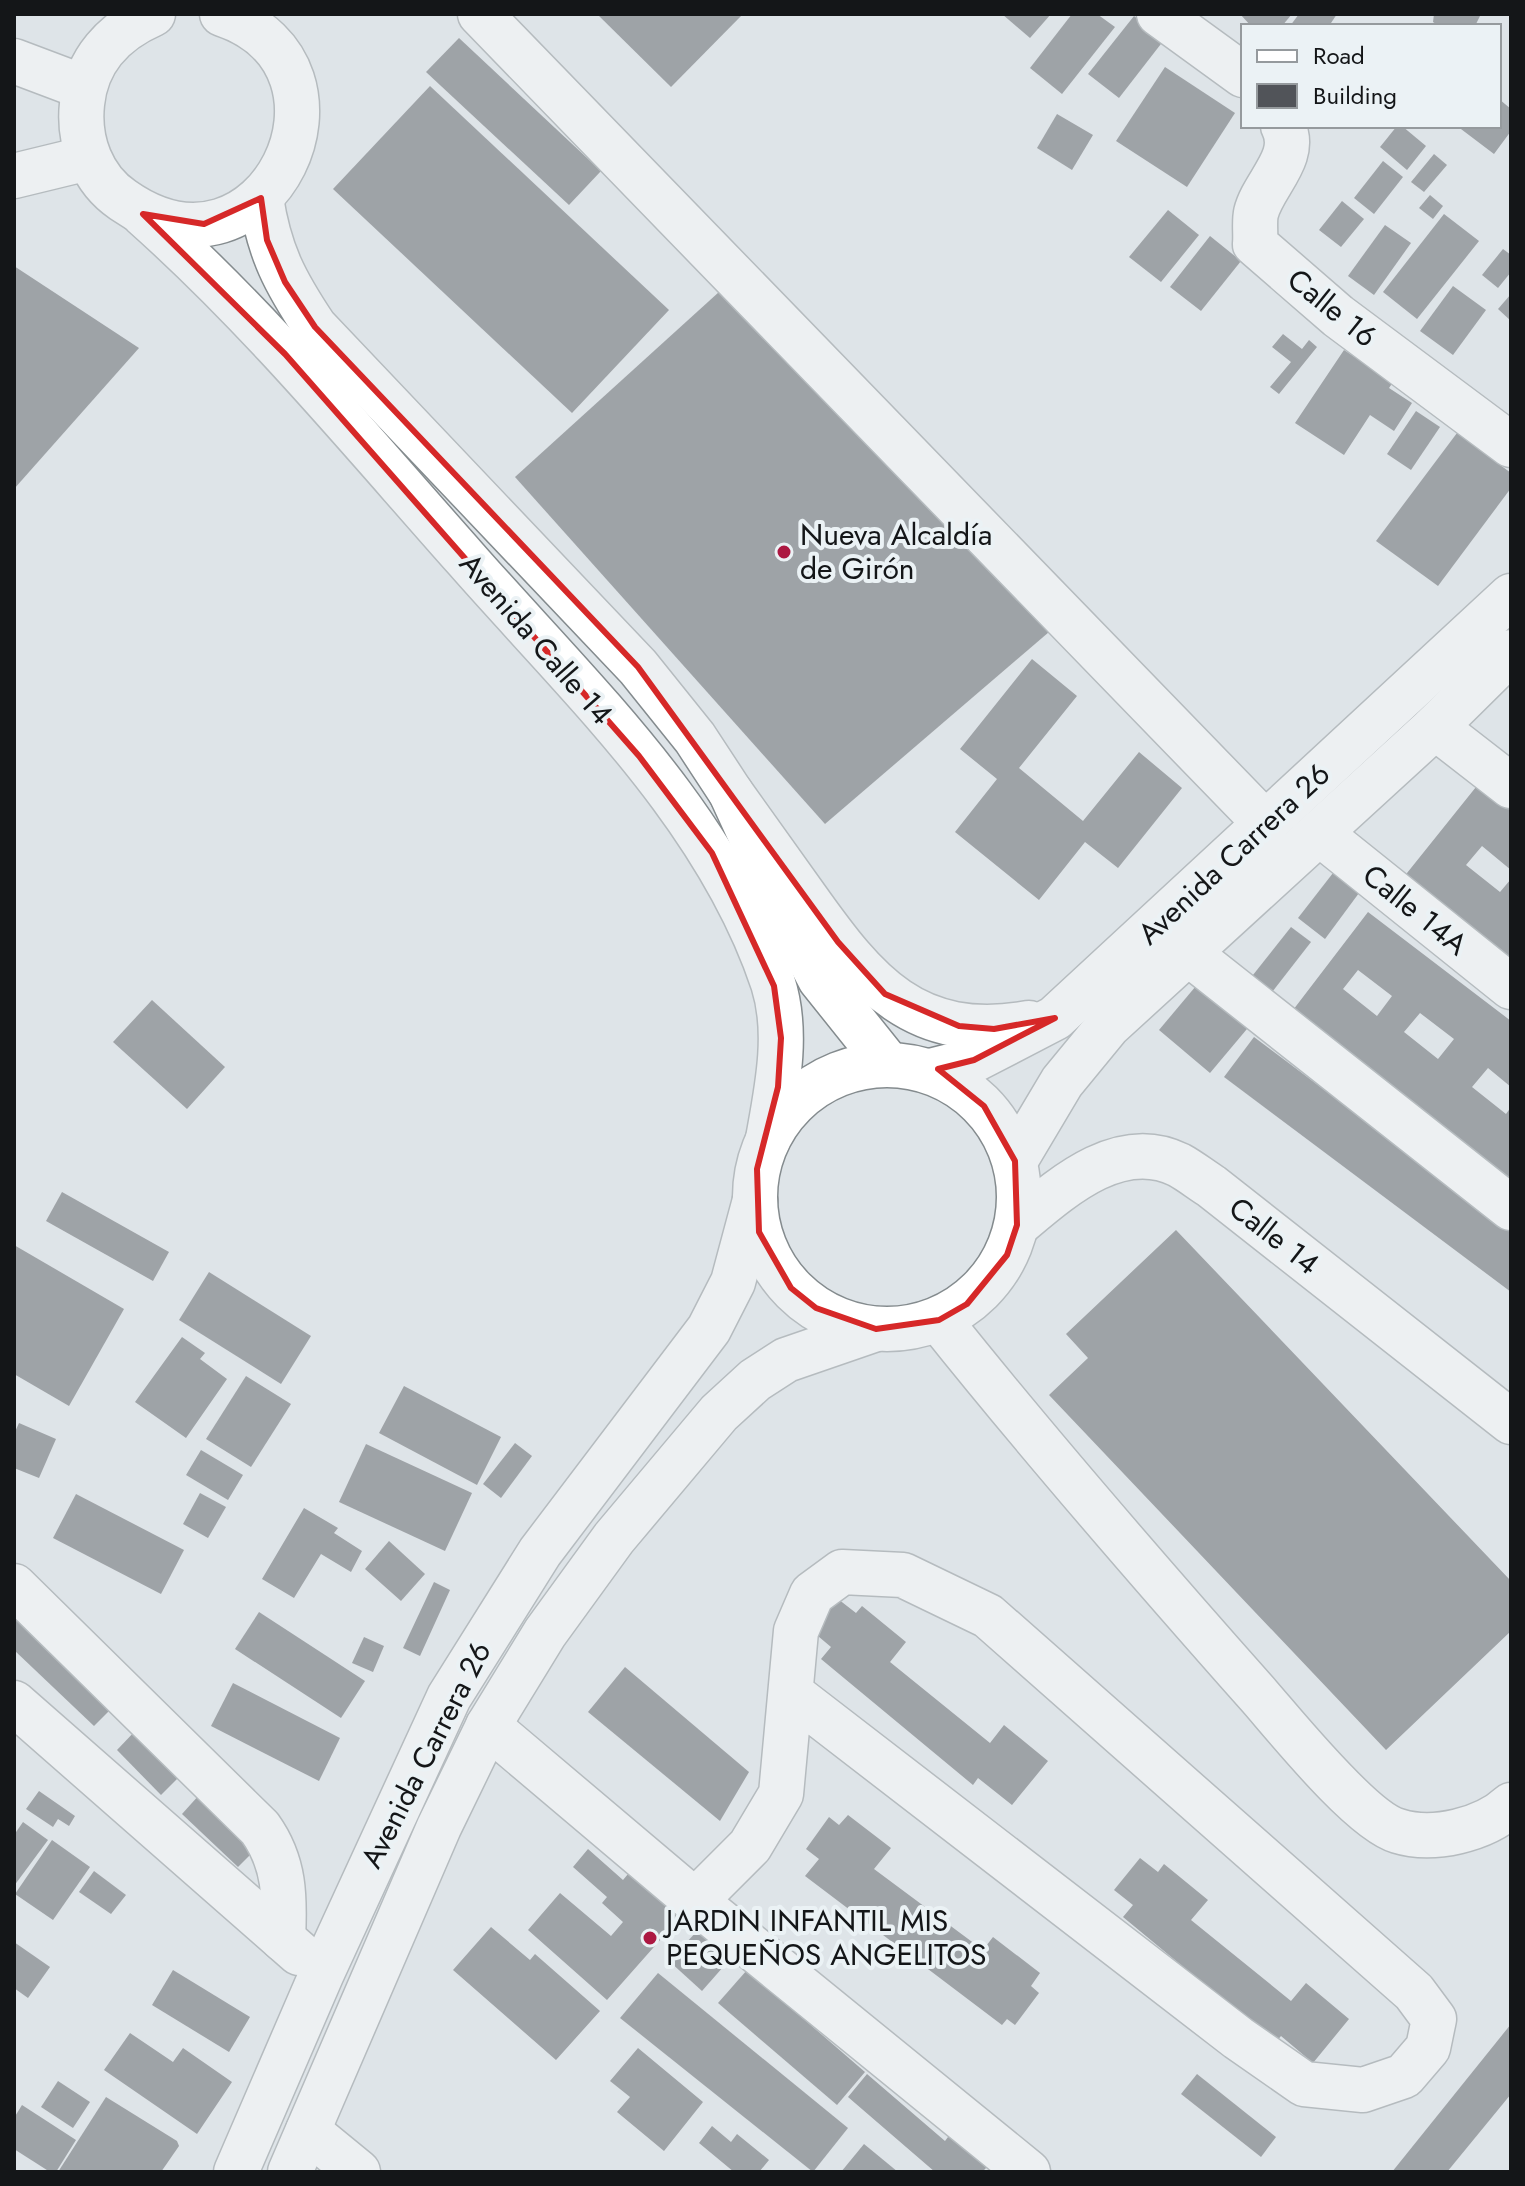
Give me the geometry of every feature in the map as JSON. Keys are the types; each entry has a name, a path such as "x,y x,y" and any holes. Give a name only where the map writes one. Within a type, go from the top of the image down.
{"street":[{"path":"153,14 128,25 100,52 83,87 80,123 88,158 110,191 143,214 173,224 204,224 235,215 261,198 284,171 296,139 297,105 282,61 269,42 237,16"},
{"path":"480,14 1266,824"},
{"path":"1159,14 1241,74"},
{"path":"14,61 83,87"},
{"name":"Calle 16","path":"1284,128 1288,134 1286,155 1256,212 1255,244 1338,316 1511,445"},
{"path":"14,176 88,158"},
{"name":"Avenida Calle 14","path":"261,198 267,240 285,282 315,327 638,667 695,738 731,793 820,979 888,1064"},
{"name":"Avenida Calle 14","path":"143,214 197,263 285,354 639,756 712,853 751,929 774,986 781,1038 778,1087 768,1139"},
{"name":"Avenida Carrera 26","path":"930,1071 974,1060 1055,1018 1511,596"},
{"name":"Avenida Carrera 26","path":"1015,1161 1041,1112 1085,1051 1435,727 1511,652"},
{"path":"1435,727 1511,786"},
{"path":"731,793 838,942 885,994 925,1016 959,1026 994,1029 1055,1018"},
{"name":"Calle 14A","path":"1319,833 1511,987"},
{"path":"1188,953 1511,1208"},
{"path":"888,1064 930,1071 958,1085 984,1106 1002,1132 1015,1161 1020,1193 1017,1225 1007,1255 989,1282 967,1304 939,1320 907,1328 876,1329 845,1322 816,1308 791,1288 772,1262 759,1232 755,1200 757,1169 768,1139 783,1113 804,1092 830,1077 858,1067 888,1064"},
{"name":"Calle 14","path":"1017,1225 1062,1187 1100,1164 1142,1156 1177,1164 1211,1186 1511,1422"},
{"name":"Avenida Carrera 26","path":"236,2172 322,1973 449,1697 540,1552 709,1329 733,1282 755,1200"},
{"path":"939,1320 1062,1473 1360,1805 1396,1831 1435,1837 1498,1817 1511,1805"},
{"name":"Avenida Carrera 26","path":"290,2172 393,1928 488,1726 545,1633 614,1538 719,1413 755,1380 786,1360 876,1329"},
{"path":"695,1901 750,1846 781,1794 796,1631 812,1594 842,1572 903,1575 988,1616 1414,1992 1434,2019 1428,2048 1404,2076 1363,2090 1304,2084 1238,2038 792,1694"},
{"path":"14,1586 260,1828 275,1849 284,1891 283,1939"},
{"path":"17,1714 322,1973"},
{"path":"488,1726 695,1901 1028,2172"},
{"path":"308,2131 358,2172"}],"highlighted area":[{"path":"261,198 267,240 285,282 315,327 638,667 838,942 885,994 959,1026 994,1029 1055,1018 974,1060 938,1069 984,1106 1015,1161 1017,1225 1007,1255 967,1304 939,1320 876,1329 816,1308 791,1288 759,1232 757,1169 778,1087 781,1038 774,986 712,853 639,756 285,354 143,214 204,224"}],"building":[{"path":"597,14 743,14 671,87"},
{"path":"1002,14 1051,14 1030,38"},
{"path":"1072,14 1097,14 1115,27 1062,94 1030,68"},
{"path":"1240,14 1292,14 1284,24 1249,24"},
{"path":"1299,14 1337,14 1330,24 1292,24"},
{"path":"1434,14 1481,14 1476,24 1433,22"},
{"path":"1134,16 1164,40 1119,98 1088,74"},
{"path":"459,38 601,171 569,205 426,72"},
{"path":"1165,67 1235,113 1187,187 1116,141"},
{"path":"430,86 669,310 572,413 333,189"},
{"path":"1501,101 1511,109 1511,131 1494,154 1460,128 1501,128"},
{"path":"1057,114 1093,135 1072,170 1037,148"},
{"path":"1395,128 1404,128 1426,146 1407,170 1380,147"},
{"path":"1434,154 1447,165 1424,192 1411,182"},
{"path":"1383,161 1403,177 1374,214 1354,198"},
{"path":"1430,195 1443,206 1433,219 1419,208"},
{"path":"1342,201 1364,219 1341,247 1319,230"},
{"path":"1168,210 1199,235 1161,282 1129,257"},
{"path":"1444,214 1479,241 1417,319 1383,292"},
{"path":"1385,225 1411,243 1374,295 1348,276"},
{"path":"1210,236 1241,261 1201,311 1170,287"},
{"path":"1503,249 1511,255 1511,272 1498,288 1482,275"},
{"path":"14,266 139,348 14,489"},
{"name":"Nueva Alcaldía de Girón","path":"730,282 1056,626 825,824 515,477"},
{"path":"1453,286 1486,310 1453,355 1420,331"},
{"path":"1511,294 1511,321 1498,309"},
{"path":"1283,334 1302,349 1309,340 1317,347 1279,394 1270,387 1291,362 1272,347"},
{"path":"1344,350 1393,382 1389,388 1412,403 1394,431 1370,415 1344,455 1295,423"},
{"path":"1416,411 1440,427 1411,470 1387,454"},
{"path":"1457,433 1511,473 1511,488 1438,586 1376,541"},
{"path":"1032,659 1077,696 1019,768 1083,821 1139,752 1182,788 1118,868 1085,842 1039,900 955,832 997,779 960,749"},
{"path":"1480,782 1511,806 1511,870 1482,846 1466,865 1500,892 1511,879 1511,971 1399,883"},
{"path":"1333,873 1359,893 1325,939 1298,918"},
{"path":"1368,912 1511,1021 1511,1087 1488,1068 1472,1087 1506,1114 1511,1107 1511,1182 1290,1014","holes":["1358,970 1392,996 1377,1016 1343,989","1420,1013 1454,1039 1438,1059 1404,1032"]},
{"path":"1291,927 1311,942 1269,996 1249,980"},
{"path":"1201,980 1252,1023 1210,1073 1159,1030"},
{"path":"152,1000 225,1067 187,1109 113,1042"},
{"path":"1254,1037 1511,1230 1511,1292 1224,1077"},
{"path":"62,1192 169,1252 153,1281 46,1221"},
{"path":"1176,1230 1511,1581 1511,1631 1386,1750 1049,1395 1088,1358 1066,1334"},
{"path":"14,1245 124,1309 69,1406 14,1374"},
{"path":"209,1272 311,1336 281,1384 179,1320"},
{"path":"182,1337 205,1353 200,1359 227,1379 186,1438 135,1402"},
{"path":"246,1376 291,1404 251,1467 206,1439"},
{"path":"404,1386 501,1437 477,1485 379,1433"},
{"path":"19,1423 56,1439 39,1478 14,1468 14,1434"},
{"path":"515,1443 532,1456 501,1498 483,1484"},
{"path":"366,1444 472,1493 445,1551 339,1502"},
{"path":"201,1450 243,1475 228,1500 186,1475"},
{"path":"200,1493 226,1507 208,1538 183,1524"},
{"path":"76,1494 184,1550 161,1594 53,1538"},
{"path":"304,1508 338,1528 334,1533 362,1551 351,1572 321,1554 294,1598 262,1579"},
{"path":"389,1541 425,1574 401,1601 365,1569"},
{"path":"434,1582 450,1590 420,1656 403,1648"},
{"path":"838,1599 856,1613 862,1606 906,1642 890,1662 990,1743 1004,1725 1048,1761 1012,1805 978,1778 973,1785 821,1659 831,1647 812,1631"},
{"path":"14,1610 114,1706 94,1726 14,1650"},
{"path":"259,1612 365,1681 341,1718 235,1649"},
{"path":"364,1637 384,1646 373,1672 352,1663"},
{"path":"625,1667 749,1772 720,1821 588,1712"},
{"path":"233,1683 340,1738 319,1781 211,1726"},
{"path":"137,1729 182,1774 161,1795 117,1750"},
{"path":"39,1791 75,1816 69,1826 58,1819 53,1827 26,1809"},
{"path":"200,1794 257,1848 238,1867 182,1814"},
{"path":"848,1815 891,1848 874,1869 983,1950 993,1937 1040,1973 1031,1986 1039,1993 1015,2025 1007,2019 1002,2025 805,1876 819,1859 806,1849 829,1817 839,1825"},
{"path":"23,1822 48,1840 14,1886 14,1835"},
{"path":"52,1840 90,1867 53,1920 15,1894"},
{"path":"588,1849 623,1880 633,1868 684,1913 607,2000 528,1930 560,1893 611,1936 623,1922 602,1903 607,1897 573,1867"},
{"path":"1140,1858 1158,1872 1164,1864 1208,1900 1191,1920 1291,2001 1306,1983 1349,2019 1313,2063 1281,2036 1275,2043 1123,1917 1133,1905 1114,1890"},
{"path":"94,1871 126,1895 111,1914 79,1892"},
{"path":"491,1927 530,1960 535,1954 600,2011 556,2060 453,1970"},
{"path":"699,1929 731,1958 702,1991 669,1961"},
{"path":"14,1942 50,1967 28,1998 14,1988"},
{"path":"173,1970 250,2017 229,2052 152,2005"},
{"path":"747,1970 865,2072 837,2105 718,2003"},
{"path":"658,1973 848,2128 813,2172 620,2018"},
{"path":"1511,2024 1511,2094 1447,2172 1392,2172"},
{"path":"130,2033 173,2062 183,2048 232,2082 197,2134 104,2070"},
{"path":"638,2048 703,2102 664,2151 617,2112 630,2097 610,2081"},
{"path":"867,2074 945,2141 951,2133 989,2165 982,2172 935,2172 848,2097"},
{"path":"1197,2074 1276,2137 1261,2157 1181,2094"},
{"path":"58,2081 90,2102 73,2128 41,2107"},
{"path":"106,2097 177,2141 179,2146 161,2172 58,2172"},
{"path":"22,2105 76,2140 56,2172 50,2172 14,2149 14,2118"},
{"path":"712,2126 731,2142 737,2134 769,2160 759,2172 734,2172 699,2143"},
{"path":"864,2144 898,2172 841,2172"}],"place":[{"name":"Nueva Alcaldía de Girón","path":"784,552"},
{"name":"JARDIN INFANTIL MIS PEQUEÑOS ANGELITOS","path":"650,1938"}]}
